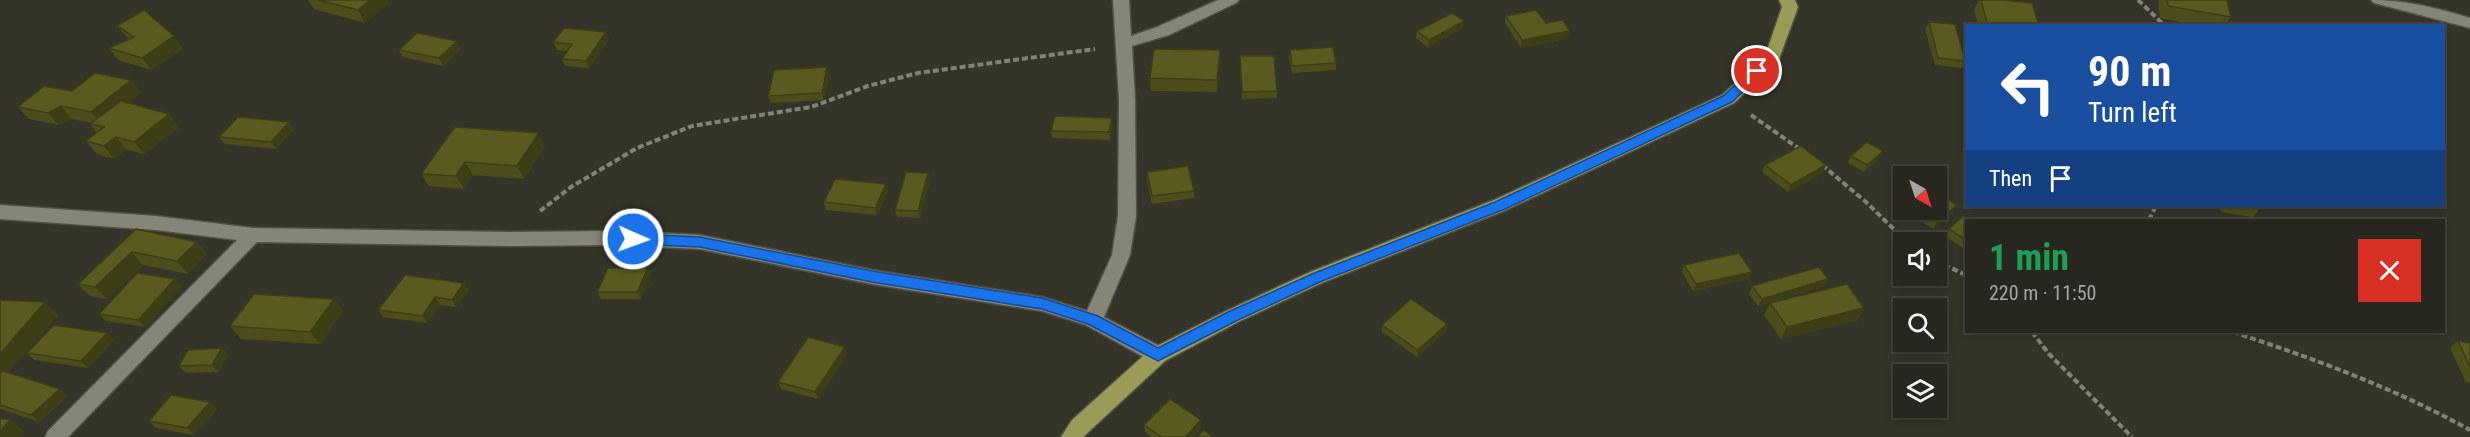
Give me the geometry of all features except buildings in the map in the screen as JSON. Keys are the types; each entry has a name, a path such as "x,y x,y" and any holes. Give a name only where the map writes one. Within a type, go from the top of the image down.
{"main road":[{"path":"1071,437 1079,426 1158,356 1233,316 1317,277 1500,205 1728,99 1772,58 1790,7 1787,0"}],"street":[{"path":"1093,320 1121,255 1127,216 1124,43 1120,0"},
{"path":"1124,43 1163,31 1231,0"},
{"path":"2379,0 2434,12 2470,23"},
{"path":"0,212 156,223 253,235 512,239 611,238 700,242 872,277 1042,304 1093,320 1123,334 1158,356"},
{"path":"55,437 253,235"}],"path":[{"path":"2138,0 2163,24"},
{"path":"512,239 542,209 571,187 637,148 692,126 718,120 811,107 868,86 918,73 1091,50 1124,43"},
{"path":"1728,99 1808,155"},
{"path":"1817,161 1866,202 1897,232"},
{"path":"1947,266 1965,276"},
{"path":"2033,333 2049,354 2132,437"},
{"path":"2236,333 2354,375 2409,399 2470,430"}],"route":[{"path":"633,239 700,242 781,256 872,277 1042,304 1093,320 1123,334 1158,356 1233,316 1317,277 1500,205 1728,99 1757,71"}]}
